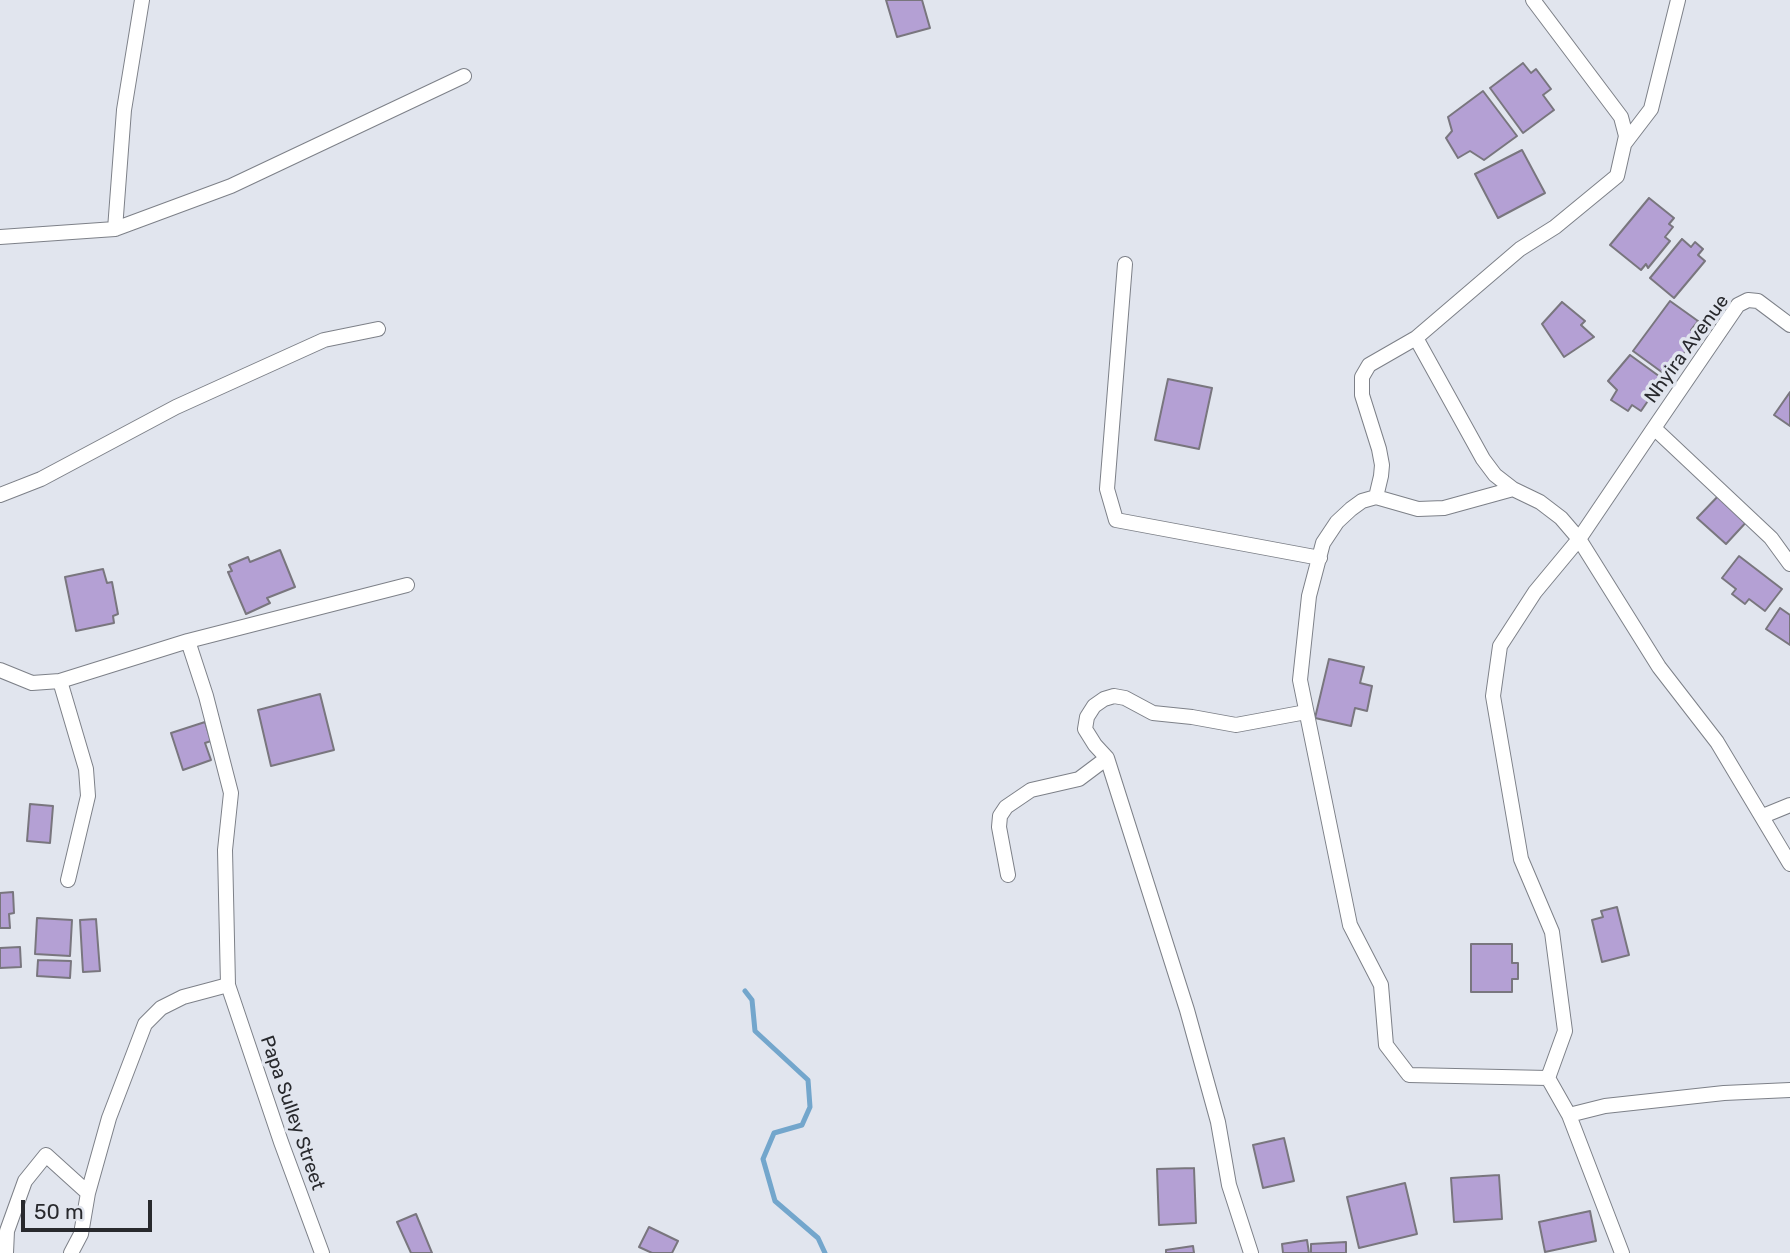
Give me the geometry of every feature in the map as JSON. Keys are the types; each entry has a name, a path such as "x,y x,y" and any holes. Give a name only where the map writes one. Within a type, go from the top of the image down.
{"street":[{"path":"115,229 124,110 142,0"},
{"path":"1376,497 1382,465 1362,395 1362,377 1369,365 1416,338 1520,249 1555,227 1616,176 1626,136 1621,117 1533,0"},
{"path":"1625,143 1651,109 1678,0"},
{"path":"0,237 115,229 230,186 464,76"},
{"path":"1125,264 1107,489 1116,520 1320,558"},
{"name":"Nhyira Avenue","path":"1548,1077 1565,1031 1552,932 1521,859 1493,696 1500,646 1535,592 1579,539 1738,305 1748,300 1758,301 1790,325"},
{"path":"0,495 41,480 176,407 324,340 378,329"},
{"path":"1416,338 1483,459 1495,475 1513,489 1540,502 1561,518 1579,539 1659,667 1717,742 1790,864"},
{"path":"1654,428 1771,538 1790,564"},
{"path":"1513,489 1444,508 1418,509 1376,497 1351,509 1337,522 1323,543 1309,596 1300,680 1350,925 1381,985 1386,1045 1409,1075 1548,1077 1569,1115 1622,1253"},
{"path":"0,670 32,683 60,681 188,641 407,585"},
{"name":"Papa Sulley Street","path":"188,641 206,696 231,793 225,850 228,985 322,1253"},
{"path":"60,681 86,769 88,796 68,880"},
{"path":"1251,1253 1229,1185 1218,1122 1187,1010 1107,758 1086,729 1087,717 1094,706 1114,696 1125,698 1153,713 1237,725 1306,712"},
{"path":"1008,875 999,827 1000,816 1006,807 1031,790 1079,779 1107,758"},
{"path":"1763,816 1790,805"},
{"path":"71,1253 81,1234 88,1193 109,1118 145,1024 161,1008 183,998 228,985"},
{"path":"1569,1115 1605,1106 1724,1093 1790,1090"},
{"path":"6,1253 7,1231 24,1181 46,1155 88,1193"}],"building":[{"path":"886,0 922,0 930,28 897,37"},
{"path":"1523,63 1531,73 1536,69 1551,89 1543,95 1554,110 1523,133 1490,88"},
{"path":"1483,91 1517,136 1484,160 1470,151 1458,158 1446,138 1452,131 1448,117"},
{"path":"1522,150 1545,193 1498,218 1475,174"},
{"path":"1649,198 1674,218 1669,224 1673,227 1665,237 1670,241 1648,268 1646,264 1641,270 1610,245"},
{"path":"1682,239 1691,247 1695,242 1703,249 1698,255 1705,261 1674,298 1650,278"},
{"path":"1670,301 1698,321 1691,330 1697,335 1679,360 1674,357 1663,373 1633,351"},
{"path":"1562,302 1585,321 1581,325 1594,337 1564,357 1542,324"},
{"path":"1630,355 1663,379 1641,411 1632,405 1628,411 1611,400 1617,390 1608,381"},
{"path":"1168,379 1212,388 1199,449 1155,440"},
{"path":"1790,392 1790,426 1774,415"},
{"path":"1722,492 1750,518 1726,544 1697,518"},
{"path":"280,550 295,587 267,598 270,603 246,614 228,572 232,571 229,565 248,557 250,562"},
{"path":"1739,556 1782,589 1765,611 1749,599 1745,604 1732,594 1736,589 1722,578"},
{"path":"103,569 107,583 112,582 118,614 113,616 114,623 76,631 65,577"},
{"path":"1780,608 1790,615 1790,645 1766,629"},
{"path":"1329,659 1364,667 1360,683 1372,686 1367,711 1355,708 1351,726 1315,718"},
{"path":"320,694 334,750 271,766 258,710"},
{"path":"205,722 211,741 205,743 211,760 183,770 171,733"},
{"path":"30,804 53,806 50,843 27,841"},
{"path":"13,892 14,913 9,914 10,928 0,928 0,893"},
{"path":"1617,907 1629,955 1602,962 1592,920 1603,917 1601,911"},
{"path":"37,918 72,920 70,956 35,954"},
{"path":"96,919 100,971 83,972 80,920"},
{"path":"1471,944 1512,944 1512,963 1518,963 1518,979 1512,979 1512,992 1471,992"},
{"path":"20,947 21,967 0,968 0,948"},
{"path":"38,960 71,961 70,978 37,976"},
{"path":"1284,1138 1294,1181 1263,1188 1253,1145"},
{"path":"1194,1168 1196,1223 1159,1225 1157,1169"},
{"path":"1499,1175 1502,1219 1454,1222 1451,1178"},
{"path":"1405,1183 1417,1234 1359,1248 1347,1197"},
{"path":"1590,1211 1596,1241 1545,1252 1539,1222"},
{"path":"416,1214 432,1253 411,1253 397,1222"},
{"path":"649,1227 678,1241 672,1253 652,1253 639,1247"},
{"path":"1307,1240 1309,1253 1283,1253 1282,1244"},
{"path":"1346,1242 1346,1253 1311,1253 1311,1244"},
{"path":"1193,1246 1194,1253 1166,1253 1166,1250"}],"waterway":[{"path":"745,991 752,1000 755,1031 808,1080 810,1107 802,1125 774,1133 763,1159 775,1201 818,1238 825,1253"}]}
